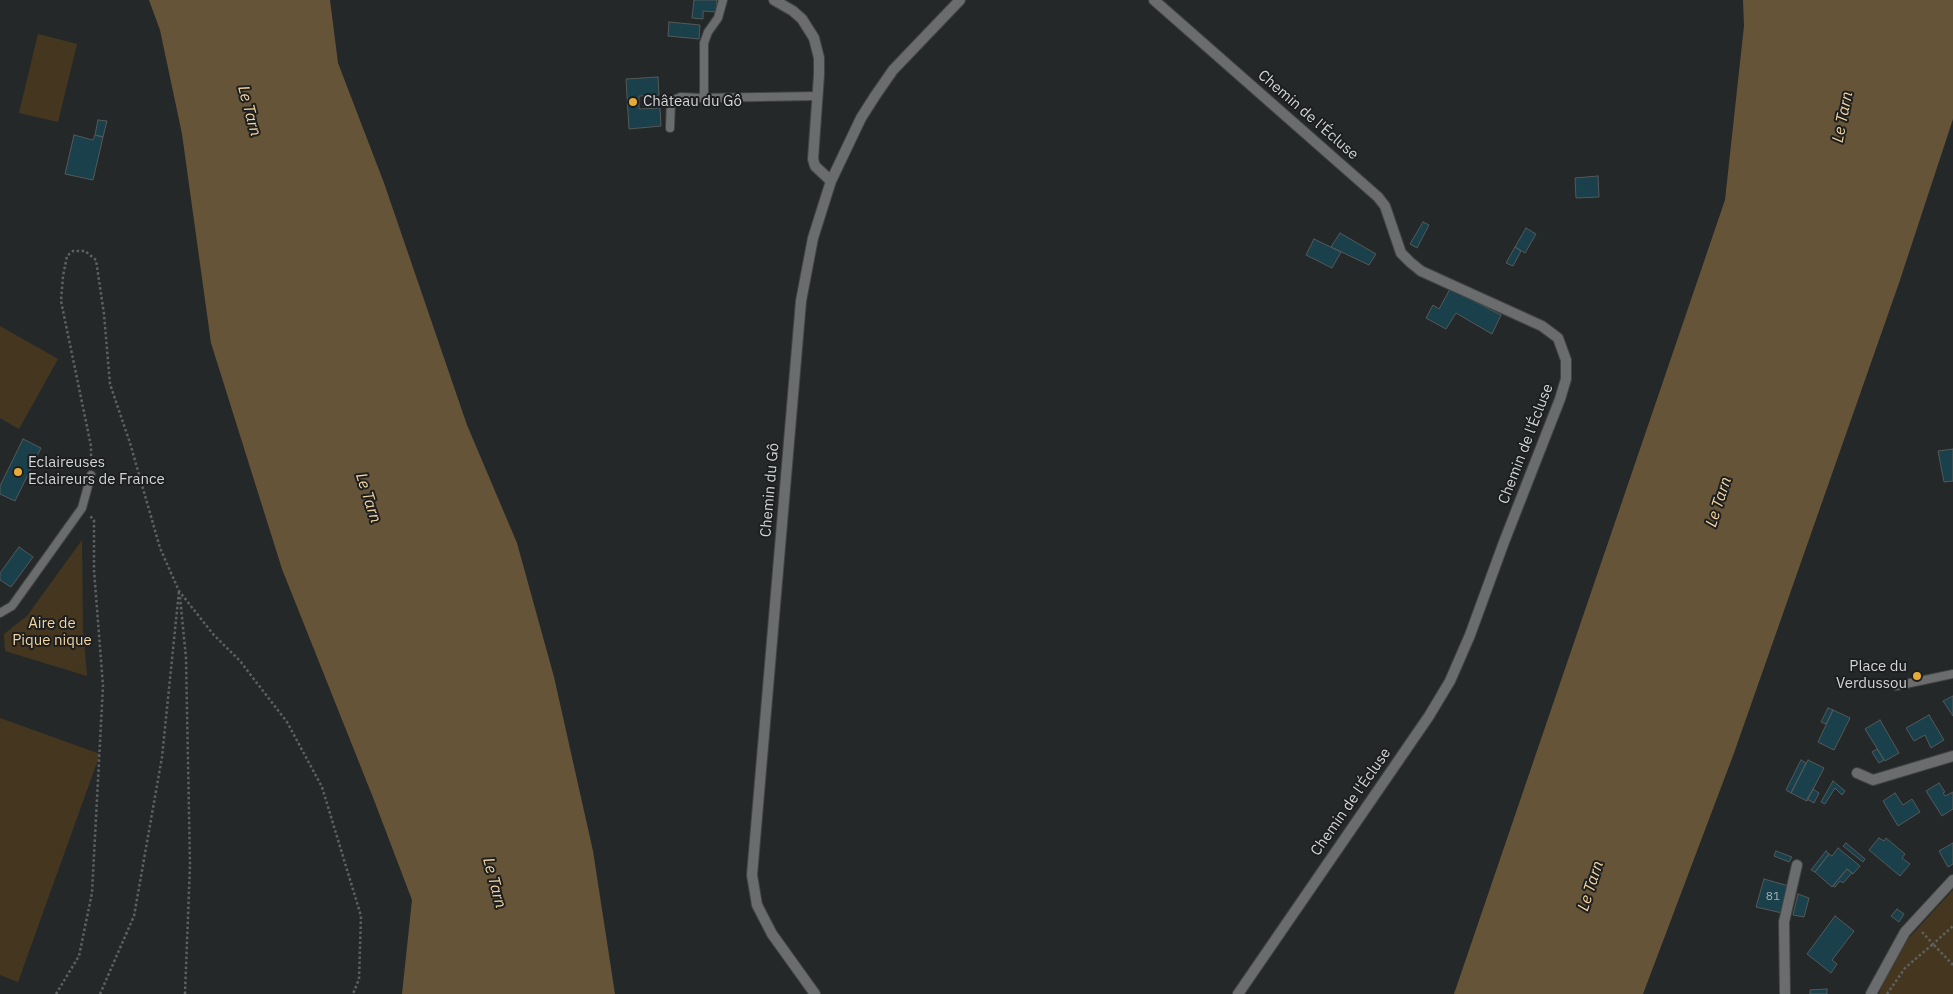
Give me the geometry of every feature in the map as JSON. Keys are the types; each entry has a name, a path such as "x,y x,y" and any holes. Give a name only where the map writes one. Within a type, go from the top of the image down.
{"street":[{"path":"774,0 793,11 802,19 814,38 819,58 813,159 815,166 831,181"},
{"name":"Chemin du Gô","path":"815,994 772,934 757,905 752,874 801,301 813,238 831,181 861,118 893,70 960,0"},
{"name":"Chemin de l'Écluse","path":"1154,0 1378,198 1385,206 1401,253 1410,262 1421,271 1542,326 1558,338 1566,360 1566,379 1560,399 1470,635 1450,681 1429,716 1238,994"},
{"path":"1857,773 1873,780 1953,756"},
{"path":"1784,994 1784,922 1797,865"},
{"path":"1871,994 1905,932 1953,880"}],"lane":[{"path":"701,98 705,90 704,43 708,32 718,18 724,0"},
{"path":"670,128 671,100 681,97 818,96"},
{"path":"0,613 12,606 82,508 90,475"},
{"path":"1896,686 1953,674"}],"path":[{"path":"90,475 91,446 61,302 67,256 73,251 85,251 96,260 104,314 110,384 130,443 160,548 179,591 212,634 240,661 287,722 322,787 362,916 359,979 353,994"},
{"path":"56,994 79,956 92,892 101,739 102,686 94,570 94,520 82,508"},
{"path":"100,994 134,916 162,757 179,591"},
{"path":"179,591 186,658 190,865 185,994"},
{"path":"1913,922 1953,965"},
{"path":"1887,994 1905,968 1953,926"}],"green space":[{"path":"38,34 77,44 58,122 19,113"},
{"path":"0,326 58,359 19,429 0,418"},
{"name":"Aire de Pique nique","path":"82,540 83,631 87,676 5,651 4,634 27,616"},
{"path":"0,718 100,754 18,982 0,975"},
{"path":"1953,890 1953,994 1879,994 1908,939"}],"water":[{"name":"Le Tarn","path":"149,0 330,0 338,63 384,183 467,425 517,543 554,677 593,851 615,994 402,994 412,900 282,569 211,343 182,134 160,30"},
{"name":"Le Tarn","path":"1743,0 1953,0 1953,119 1899,283 1734,753 1643,994 1454,994 1725,200 1744,26"}],"building":[{"path":"694,0 717,0 716,12 703,11 703,19 692,18"},
{"path":"669,22 700,25 699,39 668,36"},
{"name":"Château du Gô","path":"658,77 659,95 639,96 639,109 660,108 661,126 629,129 626,79"},
{"path":"98,120 107,121 103,137 95,135"},
{"path":"74,135 93,140 95,135 103,137 93,180 65,174"},
{"path":"1598,176 1599,197 1576,198 1575,178"},
{"path":"1423,222 1429,225 1417,248 1410,244"},
{"path":"1526,228 1536,234 1525,253 1515,247"},
{"path":"1340,233 1376,254 1369,265 1331,247"},
{"path":"1314,239 1341,252 1332,268 1306,255"},
{"path":"1515,247 1521,251 1513,266 1506,263"},
{"path":"1450,289 1501,315 1492,334 1456,313 1446,329 1426,318 1433,305 1439,309"},
{"name":"Eclaireuses Eclaireurs de France","path":"23,439 41,448 15,501 0,494 0,486"},
{"path":"1953,449 1953,481 1944,482 1938,451"},
{"path":"19,547 33,557 11,587 0,580 0,573"},
{"path":"1953,696 1953,716 1943,701"},
{"path":"1828,708 1833,710 1826,724 1821,722"},
{"path":"1833,710 1850,718 1834,750 1818,742"},
{"path":"1929,715 1944,740 1931,748 1925,735 1914,741 1906,728"},
{"path":"1880,720 1899,753 1885,761 1865,729"},
{"path":"1877,749 1884,760 1879,763 1872,752"},
{"path":"1801,760 1806,763 1791,793 1786,790"},
{"path":"1808,760 1824,768 1807,801 1791,793"},
{"path":"1833,781 1845,791 1842,795 1835,788 1825,804 1821,802"},
{"path":"1939,783 1945,792 1943,793 1945,796 1953,792 1953,809 1942,816 1926,791"},
{"path":"1813,789 1819,793 1814,803 1807,799"},
{"path":"1895,793 1903,805 1912,799 1920,812 1898,826 1883,801"},
{"path":"1879,838 1884,841 1886,838 1905,854 1902,858 1910,864 1900,876 1869,850"},
{"path":"1846,843 1865,859 1863,862 1843,846"},
{"path":"1953,843 1953,864 1948,867 1939,851"},
{"path":"1838,848 1860,866 1853,874 1847,869 1832,887 1815,872 1829,854 1832,856"},
{"path":"1776,851 1792,857 1789,862 1774,856"},
{"path":"1826,851 1829,854 1815,872 1811,870"},
{"path":"1847,869 1852,873 1843,883 1840,881 1835,887 1833,886"},
{"path":"1764,879 1789,886 1782,913 1756,907"},
{"path":"1798,894 1809,898 1804,917 1793,915"},
{"path":"1897,909 1904,914 1899,922 1891,916"},
{"path":"1835,916 1854,931 1832,960 1837,964 1831,973 1807,954"},
{"path":"1827,989 1827,994 1810,994 1810,990"}],"place":[{"name":"Château du Gô","path":"633,102"},
{"name":"Eclaireuses Eclaireurs de France","path":"18,472"},
{"name":"Place du Verdussou","path":"1917,676"}]}
